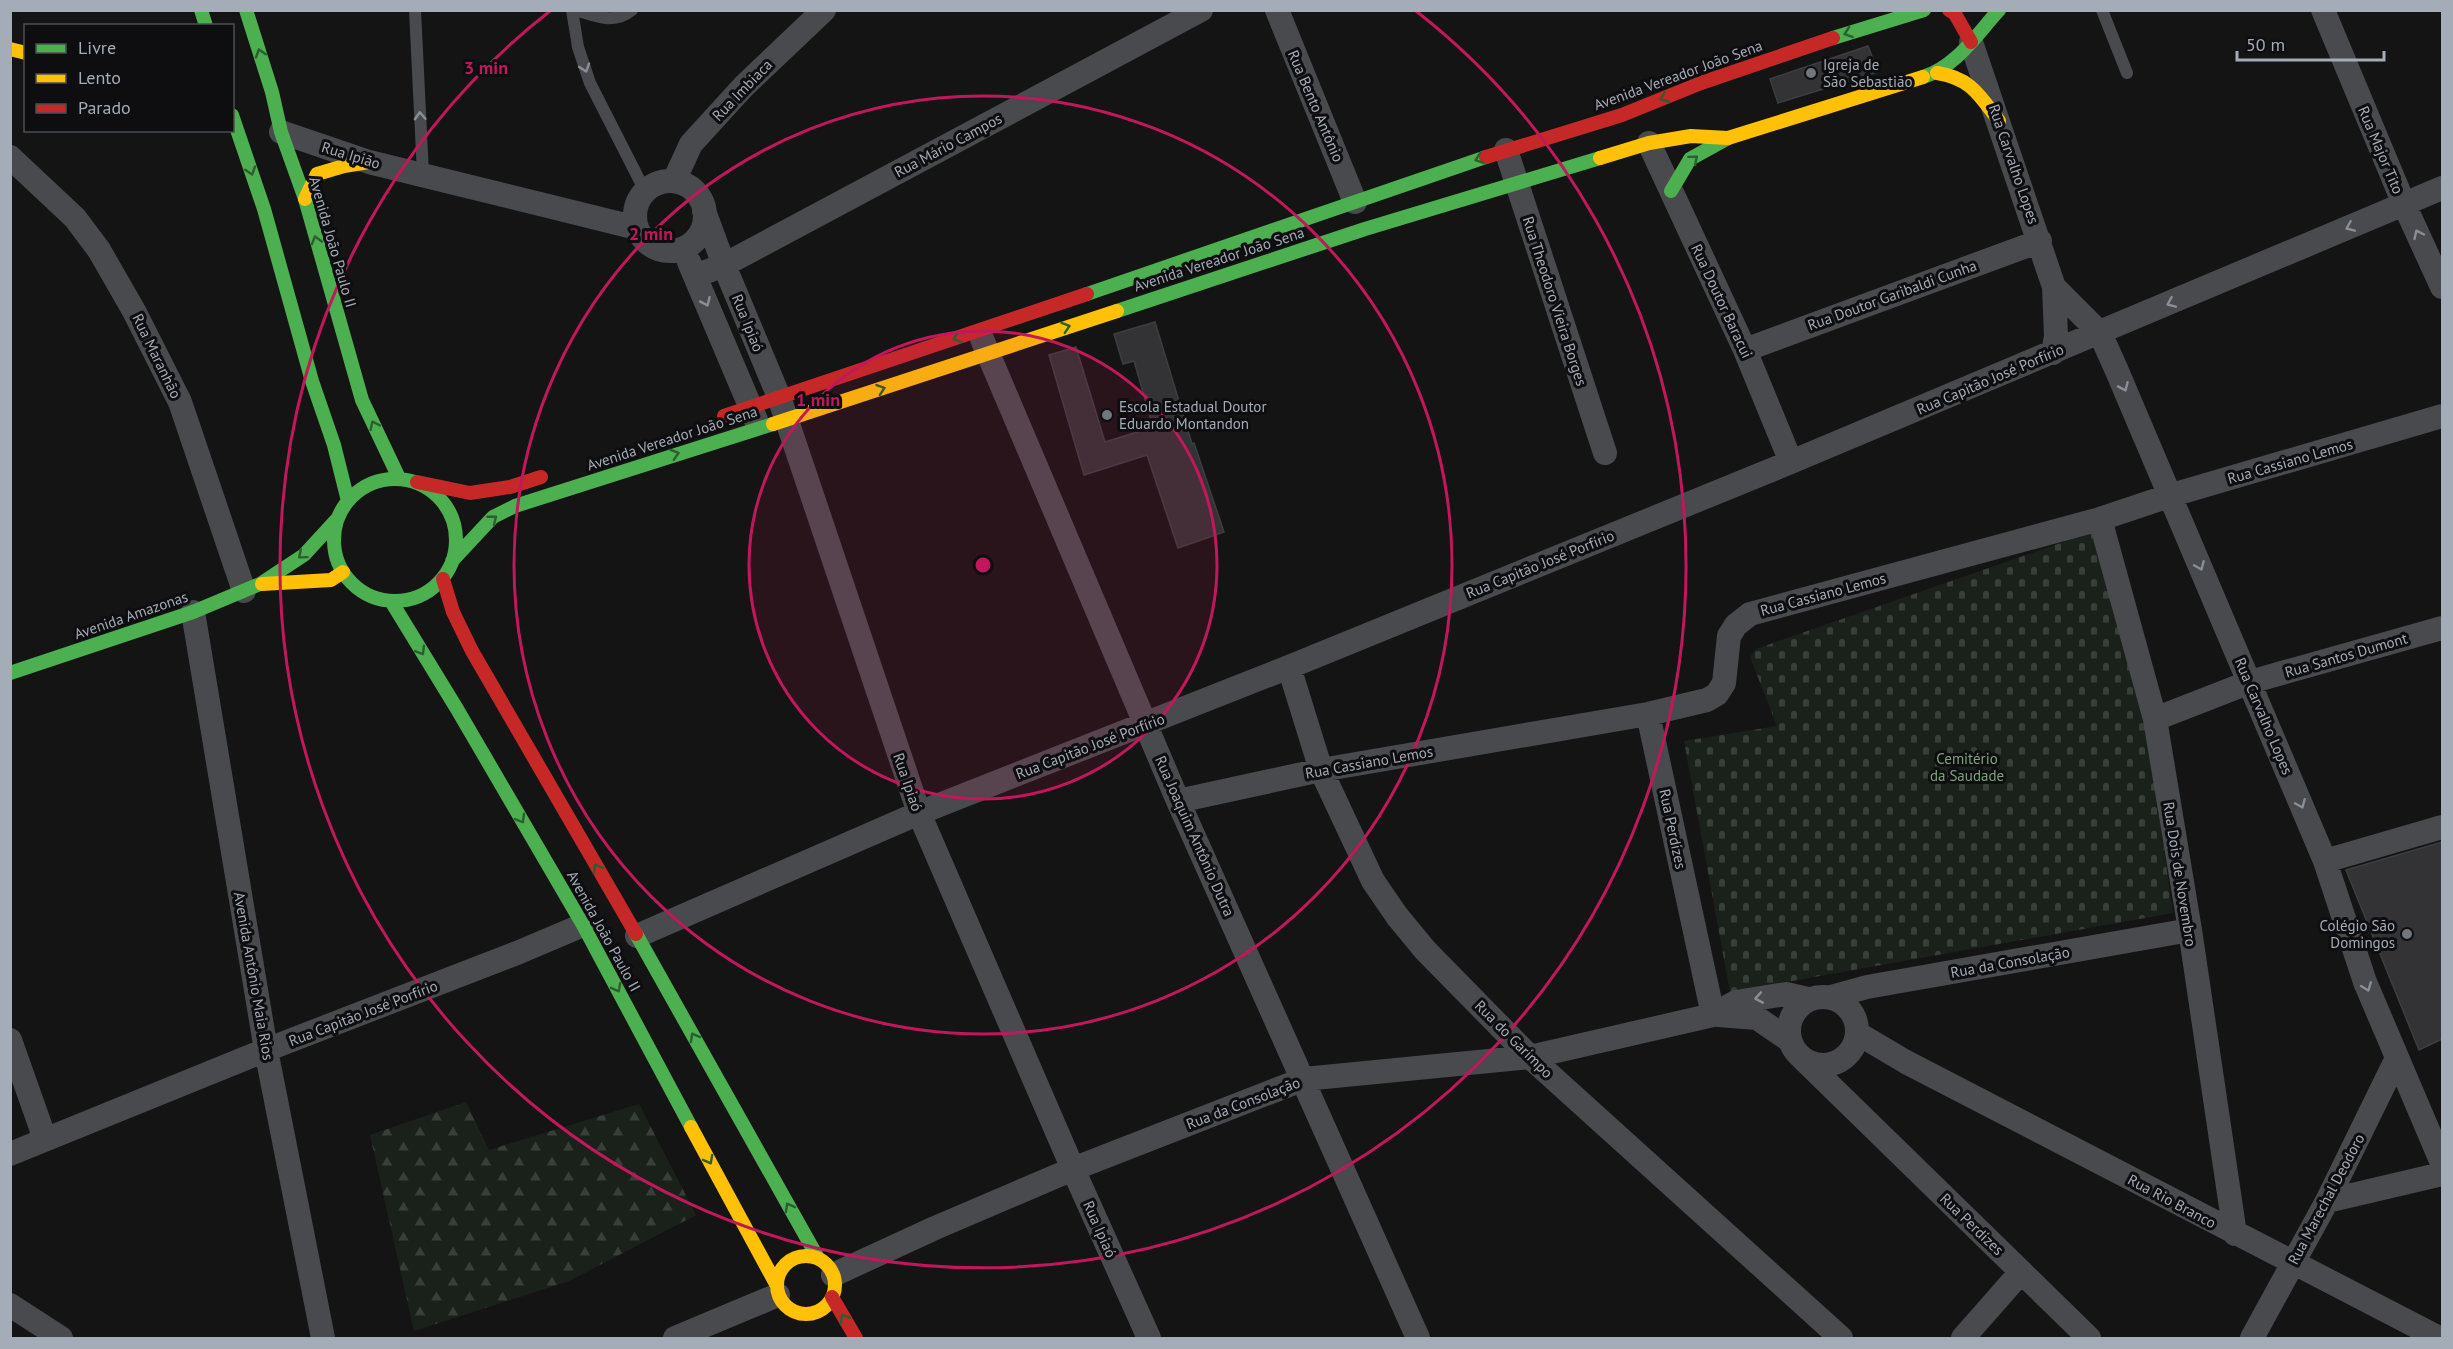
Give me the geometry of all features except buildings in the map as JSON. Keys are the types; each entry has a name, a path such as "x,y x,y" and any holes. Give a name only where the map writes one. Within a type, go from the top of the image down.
{"main road":[{"name":"Avenida João Paulo II","path":"246,10 363,400 399,478"},
{"name":"Avenida Vereador João Sena","path":"452,561 493,517 515,506 755,417 778,397 979,331 1506,150 1622,116 1868,18 1924,10"},
{"path":"1949,10 1955,14 1971,42"},
{"name":"Avenida Vereador João Sena","path":"707,421 755,417 786,421 1365,229 1687,131 1728,138 1937,73 1955,59 1999,10"},
{"path":"1937,73 1955,74 1969,83 1999,121"},
{"path":"1682,106 1701,83"},
{"path":"234,121 264,209 312,381 334,445 348,501"},
{"path":"1671,191 1690,159 1728,138"},
{"path":"304,200 317,174 369,162"},
{"path":"337,360 353,366"},
{"path":"312,381 322,366"},
{"path":"252,587 304,555 338,518 348,501 362,488 380,480 399,478 470,494 510,487 554,472"},
{"path":"338,518 334,536 336,555 343,572 356,587 372,597 391,601 410,599 428,591 443,579 452,561 456,538 452,514 443,501 432,490 417,482"},
{"path":"252,587 331,580 343,572"},
{"name":"Avenida João Paulo II","path":"443,579 453,612 489,694 637,936 828,1277 856,1338"},
{"name":"Avenida Amazonas","path":"10,672 193,612 252,587"},
{"name":"Avenida João Paulo II","path":"391,601 462,707 583,925 777,1289"},
{"path":"807,1256 828,1277 825,1306 816,1312 804,1314 793,1312 784,1305 777,1289 779,1273 786,1263 796,1257 807,1256"},
{"path":"804,1314 813,1330"}],"street":[{"name":"Rua Imbiaca","path":"674,181 691,144 744,86 824,10"},
{"name":"Rua Mário Campos","path":"695,276 724,265 1201,10"},
{"name":"Rua Bento Antônio","path":"1276,10 1355,202"},
{"name":"Rua Major Tito","path":"2323,10 2404,204 2442,287"},
{"name":"Rua Carvalho Lopes","path":"1971,42 2054,287 2056,336 2053,353"},
{"name":"Rua Ipião","path":"281,132 369,162 423,174"},
{"name":"Rua Doutor Baracui","path":"1649,143 1745,350 1791,462"},
{"name":"Rua Theodoro Vieira Borges","path":"1506,150 1605,453"},
{"name":"Rua Maranhão","path":"10,157 75,218 99,250 134,311 180,402 252,587"},
{"path":"423,174 637,228"},
{"path":"674,181 664,182 645,191 636,208 637,228 642,238 650,245 672,251 683,249 700,234 704,223 704,211"},
{"name":"Rua Ipiaó","path":"674,181 685,184 701,200 724,265 778,397 919,813 1149,1338"},
{"name":"Rua Capitão José Porfírio","path":"637,936 919,813 1289,667 1791,462 2442,188"},
{"name":"Rua Doutor Garibaldi Cunha","path":"1745,350 2040,241"},
{"name":"Rua Ipiaó","path":"683,249 755,417"},
{"name":"Rua Carvalho Lopes","path":"2054,287 2100,333 2172,495 2325,861 2365,982 2442,1163"},
{"name":"Rua Joaquim Antônio Dutra","path":"979,331 1179,801 1418,1338"},
{"name":"Rua Cassiano Lemos","path":"1179,801 1321,770 1648,714 1707,700 1718,694 1724,683 1729,636 1736,624 1750,614 2100,519 2172,495 2442,416"},
{"name":"Rua Dois de Novembro","path":"2100,519 2155,719 2190,930 2235,1234"},
{"name":"Avenida Antônio Maia Rios","path":"193,612 266,1050 323,1338"},
{"name":"Rua Santos Dumont","path":"2155,719 2250,682 2442,628"},
{"name":"Rua do Garimpo","path":"1289,667 1321,770 1373,881 1397,916 1425,950 1530,1057 1841,1338"},
{"name":"Rua Perdizes","path":"1648,714 1713,1015"},
{"path":"2325,861 2442,827"},
{"name":"Rua Capitão José Porfírio","path":"10,1154 266,1050 518,953 583,925"},
{"name":"Rua da Consolação","path":"828,1277 1073,1169 1304,1078 1530,1057 1713,1015 1736,1002 1786,994 1820,998 1867,987 2190,930"},
{"path":"1820,998 1842,1002 1851,1011 1856,1021 1848,1050 1821,1065 1796,1049 1788,1028 1791,1016 1798,1006 1820,998"},
{"name":"Rua da Consolação","path":"1713,1015 1757,1018 1796,1049"},
{"path":"10,1040 45,1139"},
{"name":"Rua Perdizes","path":"1796,1049 1854,1110 2089,1338"},
{"name":"Rua Perdizes","path":"1848,1050 1854,1110"},
{"name":"Rua Rio Branco","path":"1848,1050 1906,1062 2439,1338"},
{"name":"Rua Marechal Deodoro","path":"2252,1338 2327,1201 2397,1058"},
{"path":"2327,1201 2442,1174"},
{"path":"1963,1338 2021,1272"},
{"path":"675,1338 777,1289"},
{"path":"10,1305 61,1338"}],"lane":[{"path":"415,10 423,174"},
{"path":"632,10 623,17 610,19 574,10 578,47 590,83 645,191"},
{"path":"2102,10 2127,73"}],"green space":[{"name":"Cemitério da Saudade","path":"2092,532 2145,718 2173,913 1730,992 1684,741 1777,726 1750,657 1756,649"},
{"path":"466,1102 489,1150 639,1104 696,1215 569,1281 414,1331 370,1135"}],"traffic: fast":[{"path":"201,10 205,24"},
{"path":"246,10 272,92 281,132 305,199 362,400 399,478"},
{"path":"1833,38 1924,10"},
{"path":"1923,77 1946,66 1956,58 1999,10"},
{"path":"234,121 264,209 312,381 334,445 348,501"},
{"path":"1671,191 1690,159 1728,138"},
{"path":"1087,294 1486,157"},
{"path":"1117,311 1365,229 1600,158"},
{"path":"452,561 493,517 515,506 773,424"},
{"path":"395,479 418,484 429,489 438,497 446,506 451,517 456,540 451,563 446,574 438,583 429,591 418,596 395,601 372,596 361,591 352,583 344,574 339,563 334,540 339,517 344,506 352,497 361,489 372,484 395,479"},
{"path":"10,673 193,612 260,584 304,555 338,518"},
{"path":"391,601 583,925 691,1127"},
{"path":"636,934 818,1258"}],"traffic: slow":[{"path":"10,49 24,52"},
{"path":"1937,73 1949,75 1967,84 1980,96 1999,121"},
{"path":"1600,158 1649,143 1691,136 1728,138 1923,77"},
{"path":"305,199 317,174 369,162"},
{"path":"773,424 1117,311"},
{"path":"262,584 331,580 343,572"},
{"path":"691,1127 776,1284"},
{"path":"806,1256 817,1258 830,1269 835,1285 833,1296 822,1309 806,1314 795,1312 782,1301 777,1285 779,1274 790,1261 806,1256"}],"traffic: jam":[{"path":"1949,10 1955,14 1971,42"},
{"path":"1486,157 1622,115 1701,83 1833,38"},
{"path":"724,416 1087,294"},
{"path":"417,482 470,493 510,487 541,477"},
{"path":"443,579 453,612 472,651 636,934"},
{"path":"832,1297 856,1338"}],"place":[{"name":"Igreja de São Sebastião","path":"1811,73"},
{"name":"Escola Estadual Doutor Eduardo Montandon","path":"1107,415"},
{"name":"Colégio São Domingos","path":"2407,934"}]}
